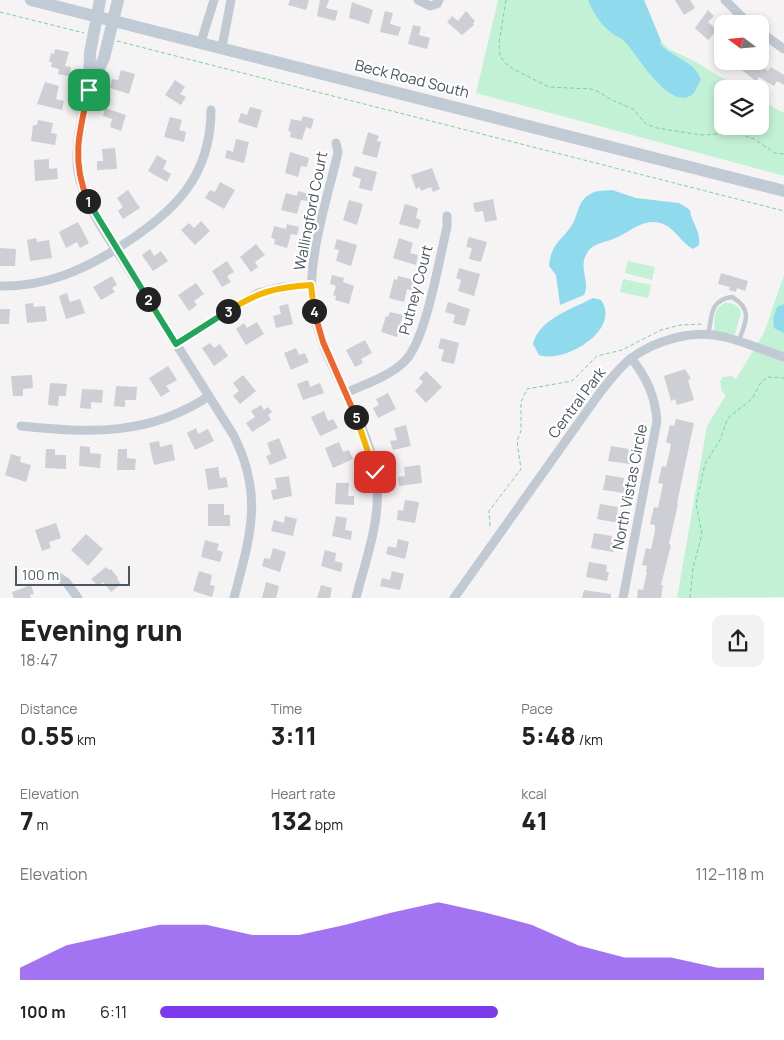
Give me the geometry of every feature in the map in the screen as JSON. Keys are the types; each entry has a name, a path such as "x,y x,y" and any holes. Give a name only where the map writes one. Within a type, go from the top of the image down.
{"main road":[{"name":"Beck Road South","path":"31,0 784,191"},
{"path":"89,90 90,53 100,0"},
{"path":"89,90 104,58 118,0"}],"street":[{"path":"201,42 214,0"},
{"path":"222,47 231,0"},
{"path":"418,0 430,6 437,4 439,0"},
{"path":"724,0 740,15"},
{"path":"769,38 784,49"},
{"path":"89,90 77,144 79,174 89,204 242,452 252,490 250,533 234,598"},
{"path":"0,286 28,285 81,270 117,249 167,214 190,186 204,154 211,122 211,110"},
{"name":"Wallingford Court","path":"336,143 338,152 314,259 311,285 318,328 369,448 377,485 376,516 356,598"},
{"name":"Putney Court","path":"346,393 394,370 413,352 421,334 448,216"},
{"path":"176,344 258,294 281,287 311,285"},
{"name":"Central Park","path":"454,598 599,394 615,373 631,358 665,340 694,335 724,337 784,357"},
{"name":"North Vistas Circle","path":"623,598 657,421 656,404 651,388 631,358"},
{"path":"21,426 89,429 142,426 176,416 209,396"},
{"path":"57,576 66,582 78,598"}],"lane":[{"path":"708,336 712,304 722,298 732,298 744,306 747,317 738,342"}],"path":[{"path":"506,0 498,43 500,56 513,69 549,87 591,89 599,92 633,109 646,124 657,128 701,135 737,132 754,139 775,153 784,154"},
{"path":"0,12 84,33 88,36"},
{"path":"112,42 117,41 784,211"},
{"path":"490,526 489,511 520,469 517,441 521,431 522,402 527,389 572,381 597,356 622,350 661,330 680,325 705,324"},
{"path":"690,598 693,568 702,534 696,504 704,464 720,440 728,418 752,398 761,382 768,377 784,378"}],"green space":[{"path":"498,0 644,0 661,41 669,49 726,80 714,80 714,135 769,135 769,105 784,113 784,176 476,93"},
{"path":"628,261 655,267 652,280 625,273"},
{"path":"784,275 784,597 677,598 707,426 726,395 722,392 720,381 723,377 732,376 736,379 764,333"},
{"path":"623,279 651,285 648,298 620,292"},
{"path":"725,303 734,304 741,312 735,335 714,331 718,308"}],"water":[{"path":"588,0 644,0 661,41 660,44 689,64 698,74 701,80 693,94 684,98 674,96 665,89 655,80 624,41 601,23"},
{"path":"612,190 636,198 679,203 690,210 698,231 699,245 693,249 684,243 674,231 660,223 653,222 641,225 590,249 584,262 586,290 584,295 560,305 556,275 549,266 554,247 572,225 579,208 587,196 594,192"},
{"path":"593,298 601,300 605,311 604,323 597,333 587,342 562,354 539,355 533,344 536,335 542,328 557,316"},
{"path":"784,304 784,333 774,328 773,318 777,307"}],"building":[{"path":"290,0 309,0 306,10 288,5"},
{"path":"320,0 329,0 326,8 338,11 335,21 317,16"},
{"path":"675,0 690,0 695,8 684,15"},
{"path":"352,2 373,10 369,24 349,18"},
{"path":"708,10 714,16 708,22 714,27 714,33 708,40 695,28"},
{"path":"385,11 393,13 390,24 401,27 398,36 380,32"},
{"path":"466,11 475,21 474,25 462,35 447,22 452,16 458,21"},
{"path":"413,25 421,27 419,35 430,38 427,49 408,44"},
{"path":"55,49 69,52 65,66 71,67 69,76 58,74 59,69 51,67 52,62 49,62 51,53 54,54"},
{"path":"771,67 784,75 784,85 777,81 774,86 769,83 769,80 759,77 755,80 742,70 768,71"},
{"path":"121,70 135,74 129,94 110,88 112,79 118,80"},
{"path":"175,80 185,87 180,94 186,97 181,105 165,95"},
{"path":"45,82 59,86 56,99 64,101 62,110 37,104"},
{"path":"250,107 262,110 257,128 238,122 241,113 247,115"},
{"path":"105,108 126,115 121,131 110,127 112,119 103,116"},
{"path":"303,116 314,119 311,129 306,127 302,140 290,137 291,132 288,131 291,119 301,121"},
{"path":"170,117 182,120 179,130 186,132 184,142 164,137"},
{"path":"38,120 53,123 51,133 57,134 55,145 31,141 33,125 37,125"},
{"path":"368,132 379,136 377,141 381,142 377,158 362,154"},
{"path":"236,139 249,142 244,163 225,158 227,150 233,152"},
{"path":"115,148 117,169 97,170 97,161 103,161 102,149"},
{"path":"290,152 309,158 307,167 301,166 298,177 285,173"},
{"path":"157,155 167,161 163,169 171,174 167,182 148,171"},
{"path":"49,159 49,169 57,168 58,179 35,181 34,160"},
{"path":"355,166 377,172 372,191 359,188 361,179 352,176"},
{"path":"432,168 440,189 433,192 431,187 421,191 420,187 416,189 411,175"},
{"path":"220,182 235,190 224,209 205,198 210,190 215,192"},
{"path":"128,190 140,208 123,219 118,211 123,207 117,198"},
{"path":"298,191 309,194 307,201 301,200 297,214 281,210 286,193 297,196"},
{"path":"493,199 497,220 485,222 483,211 475,212 473,203"},
{"path":"349,200 363,204 357,225 343,220"},
{"path":"405,204 418,208 416,218 421,220 418,229 399,224"},
{"path":"201,221 210,231 195,245 181,230 189,223 194,228"},
{"path":"78,222 89,243 80,248 77,242 66,248 59,232"},
{"path":"287,224 299,227 297,235 291,234 287,248 274,244 275,239 271,238 274,226 286,229"},
{"path":"469,237 487,242 481,262 469,259 472,248 466,247"},
{"path":"36,238 37,242 49,240 52,258 30,261 27,240"},
{"path":"399,238 413,243 410,253 418,255 416,265 393,258"},
{"path":"337,239 357,245 351,266 336,261 339,250 334,249"},
{"path":"256,244 265,255 255,262 258,267 251,272 240,257"},
{"path":"0,248 16,249 15,266 0,266"},
{"path":"150,249 154,256 161,251 168,261 153,271 142,255"},
{"path":"227,261 234,272 227,276 231,282 222,287 212,271"},
{"path":"459,268 480,274 474,296 458,291 461,280 456,278"},
{"path":"721,273 748,281 745,291 737,288 736,292 729,290 730,287 718,284"},
{"path":"332,275 344,278 343,282 354,286 349,304 335,300 336,296 333,295 336,286 330,284"},
{"path":"112,276 117,285 112,288 115,292 101,300 93,287"},
{"path":"398,276 415,280 412,290 407,289 404,302 389,298 394,279 397,280"},
{"path":"196,283 204,294 194,301 197,305 189,311 178,295"},
{"path":"67,293 70,302 80,299 85,313 66,319 59,296"},
{"path":"448,302 470,309 465,326 453,323 455,315 445,312"},
{"path":"33,303 34,307 45,306 47,321 27,323 25,304"},
{"path":"288,304 293,324 276,328 273,316 281,314 279,306"},
{"path":"0,309 10,309 9,324 0,324"},
{"path":"390,312 403,315 397,337 381,332 386,316 388,317"},
{"path":"257,322 264,334 246,345 236,329 244,323 247,328"},
{"path":"441,338 459,343 454,364 441,361 444,350 438,348"},
{"path":"365,340 372,353 361,359 363,363 355,367 346,350"},
{"path":"210,343 214,348 220,344 228,356 214,366 202,348"},
{"path":"296,348 299,355 305,353 309,362 291,370 284,353"},
{"path":"168,366 177,380 166,386 170,391 161,397 149,378"},
{"path":"685,369 691,379 688,380 694,400 677,405 675,399 671,401 664,376"},
{"path":"426,371 442,387 426,403 415,391 423,382 419,378"},
{"path":"32,375 33,388 23,389 23,396 13,396 11,376"},
{"path":"243,375 256,391 240,404 233,396 239,391 233,383"},
{"path":"308,380 310,387 320,383 324,393 303,400 297,384"},
{"path":"50,383 67,384 66,396 59,396 58,406 48,405"},
{"path":"116,386 137,387 136,400 125,400 125,407 114,406"},
{"path":"82,389 103,390 102,403 91,402 91,409 80,408"},
{"path":"388,393 396,409 378,418 373,408 379,405 376,399"},
{"path":"261,405 264,410 268,407 272,412 268,415 271,420 252,432 246,423 255,417 251,411"},
{"path":"324,411 328,421 333,419 338,428 320,436 311,417"},
{"path":"676,419 694,423 669,544 671,545 661,585 663,585 661,598 637,598 638,589 643,590 647,572 647,566 642,565 646,548 651,549 655,531 655,525 650,524 654,507 658,508 663,484 658,483 662,466 666,467 670,450 671,444 666,442 670,425 674,426"},
{"path":"406,425 411,446 393,450 390,441 397,440 394,428"},
{"path":"196,428 198,434 208,429 214,441 195,450 187,433"},
{"path":"279,438 287,458 270,465 266,456 271,454 267,443"},
{"path":"159,441 160,447 172,444 175,460 154,465 149,443"},
{"path":"339,442 343,452 349,450 353,459 333,468 325,448"},
{"path":"80,446 90,447 90,453 101,454 100,468 79,466"},
{"path":"611,446 629,449 628,455 631,456 630,464 608,461"},
{"path":"46,449 55,449 55,455 66,455 66,469 45,468"},
{"path":"118,449 127,449 127,458 136,459 135,470 117,470"},
{"path":"11,454 21,457 20,462 31,465 26,482 5,475"},
{"path":"420,465 422,483 399,486 398,477 405,476 404,467"},
{"path":"218,467 220,478 226,477 228,487 208,490 205,469"},
{"path":"606,475 624,478 623,484 626,485 624,493 603,490"},
{"path":"289,476 292,496 273,500 271,490 277,489 275,478"},
{"path":"336,483 349,483 348,496 354,496 354,505 335,504"},
{"path":"405,500 419,502 415,523 397,520 398,510 403,511"},
{"path":"208,504 224,504 224,515 230,515 230,526 208,526"},
{"path":"600,504 618,507 617,514 620,514 618,523 597,519"},
{"path":"285,516 297,519 293,536 271,531 274,520 284,523"},
{"path":"336,516 347,518 345,530 352,531 351,540 332,536"},
{"path":"56,523 61,538 49,542 51,548 42,551 35,530"},
{"path":"594,533 612,536 611,543 614,543 613,552 591,548"},
{"path":"86,534 103,549 88,566 71,550"},
{"path":"398,539 409,542 405,559 386,554 388,546 396,548"},
{"path":"205,540 219,544 217,550 223,552 220,562 201,557"},
{"path":"273,548 286,552 280,572 262,566 264,558 270,559"},
{"path":"325,550 336,553 335,561 343,563 341,572 321,566"},
{"path":"589,562 607,565 606,572 609,572 607,581 586,577"},
{"path":"106,567 109,570 111,569 121,584 111,592 103,582 98,586 91,579"},
{"path":"199,571 212,575 210,585 215,586 212,597 193,591"},
{"path":"392,571 404,574 400,590 380,586 382,578 390,580"},
{"path":"266,582 279,586 276,598 262,598"},
{"path":"31,585 34,594 30,595 31,598 14,598 12,592"},
{"path":"321,585 332,588 330,598 317,598"},
{"path":"584,590 611,594 611,598 582,598"}],"route":[{"path":"89,90 77,144 79,174 83,189 89,204 176,344 258,294 281,287 311,285 318,328 369,448 375,472"}]}
